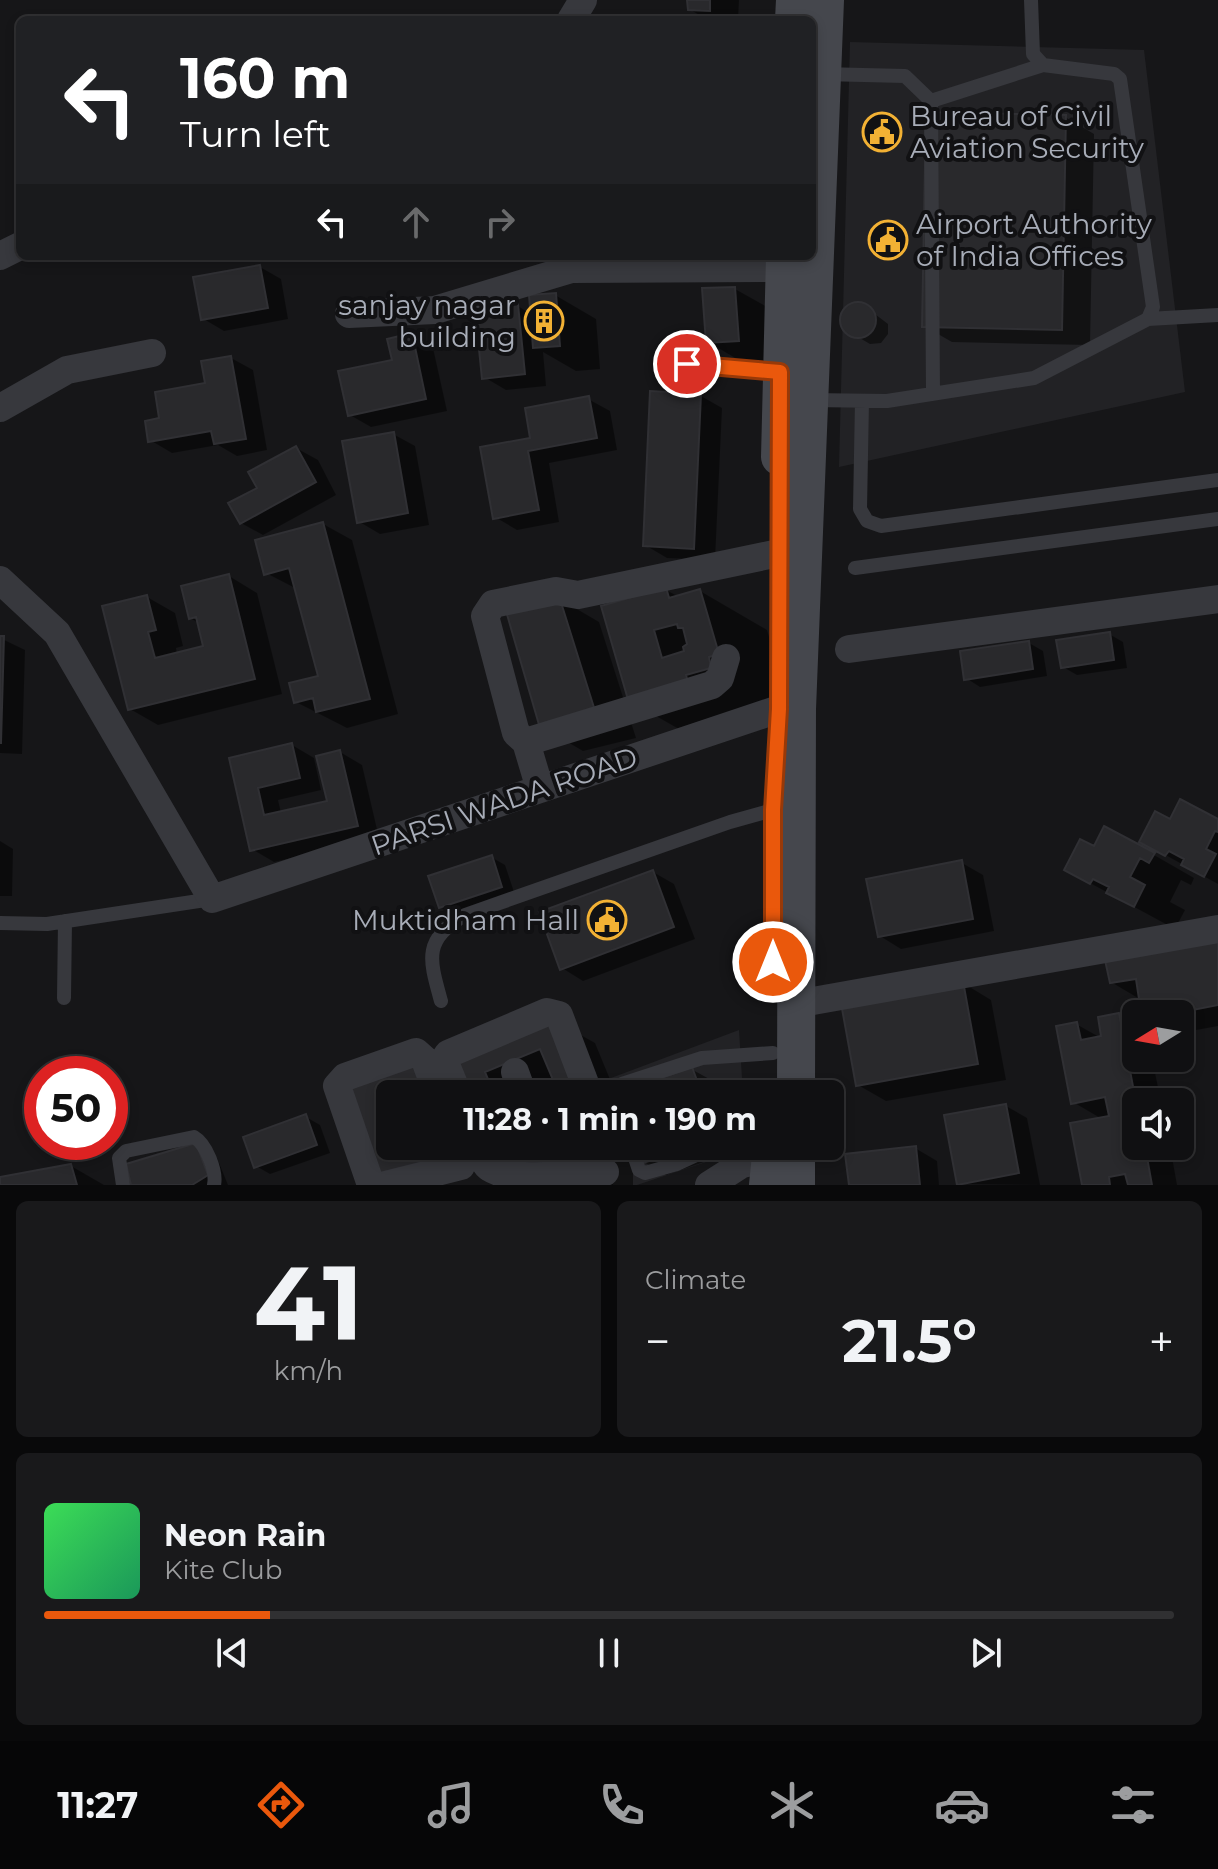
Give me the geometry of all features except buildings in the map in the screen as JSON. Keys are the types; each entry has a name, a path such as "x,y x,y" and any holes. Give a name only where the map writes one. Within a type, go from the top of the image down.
{"main road":[{"path":"816,204 825,0"},
{"path":"773,1080 788,709 813,260"},
{"path":"784,262 779,553 788,709"},
{"path":"784,811 796,1004 796,1080"}],"street":[{"path":"349,314 435,310 571,269 784,262"},
{"path":"0,408 67,370 152,353"},
{"path":"540,789 526,742 516,733 485,616 493,604 556,591 578,595 779,553"},
{"path":"0,580 57,633 212,899"},
{"path":"849,649 1218,599"},
{"path":"526,742 712,685 720,678 726,658"},
{"name":"PARSI WADA ROAD","path":"212,899 788,709"},
{"path":"796,1004 1218,929"},
{"path":"452,1080 444,1060 448,1054 547,1012 559,1015 584,1080"},
{"path":"371,1185 337,1086 345,1077 416,1052 425,1060 432,1080"},
{"path":"385,1185 465,1161 522,1175 604,1168"},
{"path":"709,1185 742,1164 781,1164"}],"lane":[{"path":"1031,0 1033,54 1043,65"},
{"path":"931,101 1043,65 1114,74 1120,79 1153,307 1148,319"},
{"path":"822,74 905,76 931,101 933,393"},
{"path":"807,400 887,401 1034,378 1148,319 1218,315"},
{"path":"660,361 780,372"},
{"path":"862,401 860,509 867,521 881,526 1218,480"},
{"path":"855,568 1218,519"},
{"path":"441,1001 431,958 434,943 444,928 465,915 784,811"},
{"name":"PARSI WADA ROAD","path":"0,923 65,921 212,899"},
{"path":"64,998 65,921"},
{"path":"634,1080 693,1060 773,1053"},
{"path":"123,1185 119,1158 126,1151 194,1137 202,1142 216,1178 214,1185"},
{"path":"636,1160 639,1170 645,1173 686,1160"}],"shaded area":[{"path":"850,42 1144,50 1185,392 839,467"},
{"path":"739,1030 742,1080 606,1080"},
{"path":"609,1160 712,1160 637,1185 613,1185"}],"place":[{"name":"Bureau of Civil Aviation Security","path":"882,132"},
{"name":"Airport Authority of India Offices","path":"888,240"},
{"name":"sanjay nagar building","path":"544,321"},
{"name":"Muktidham Hall","path":"607,920"}],"route":[{"path":"687,364 780,372 779,709 773,810 773,962"}]}
